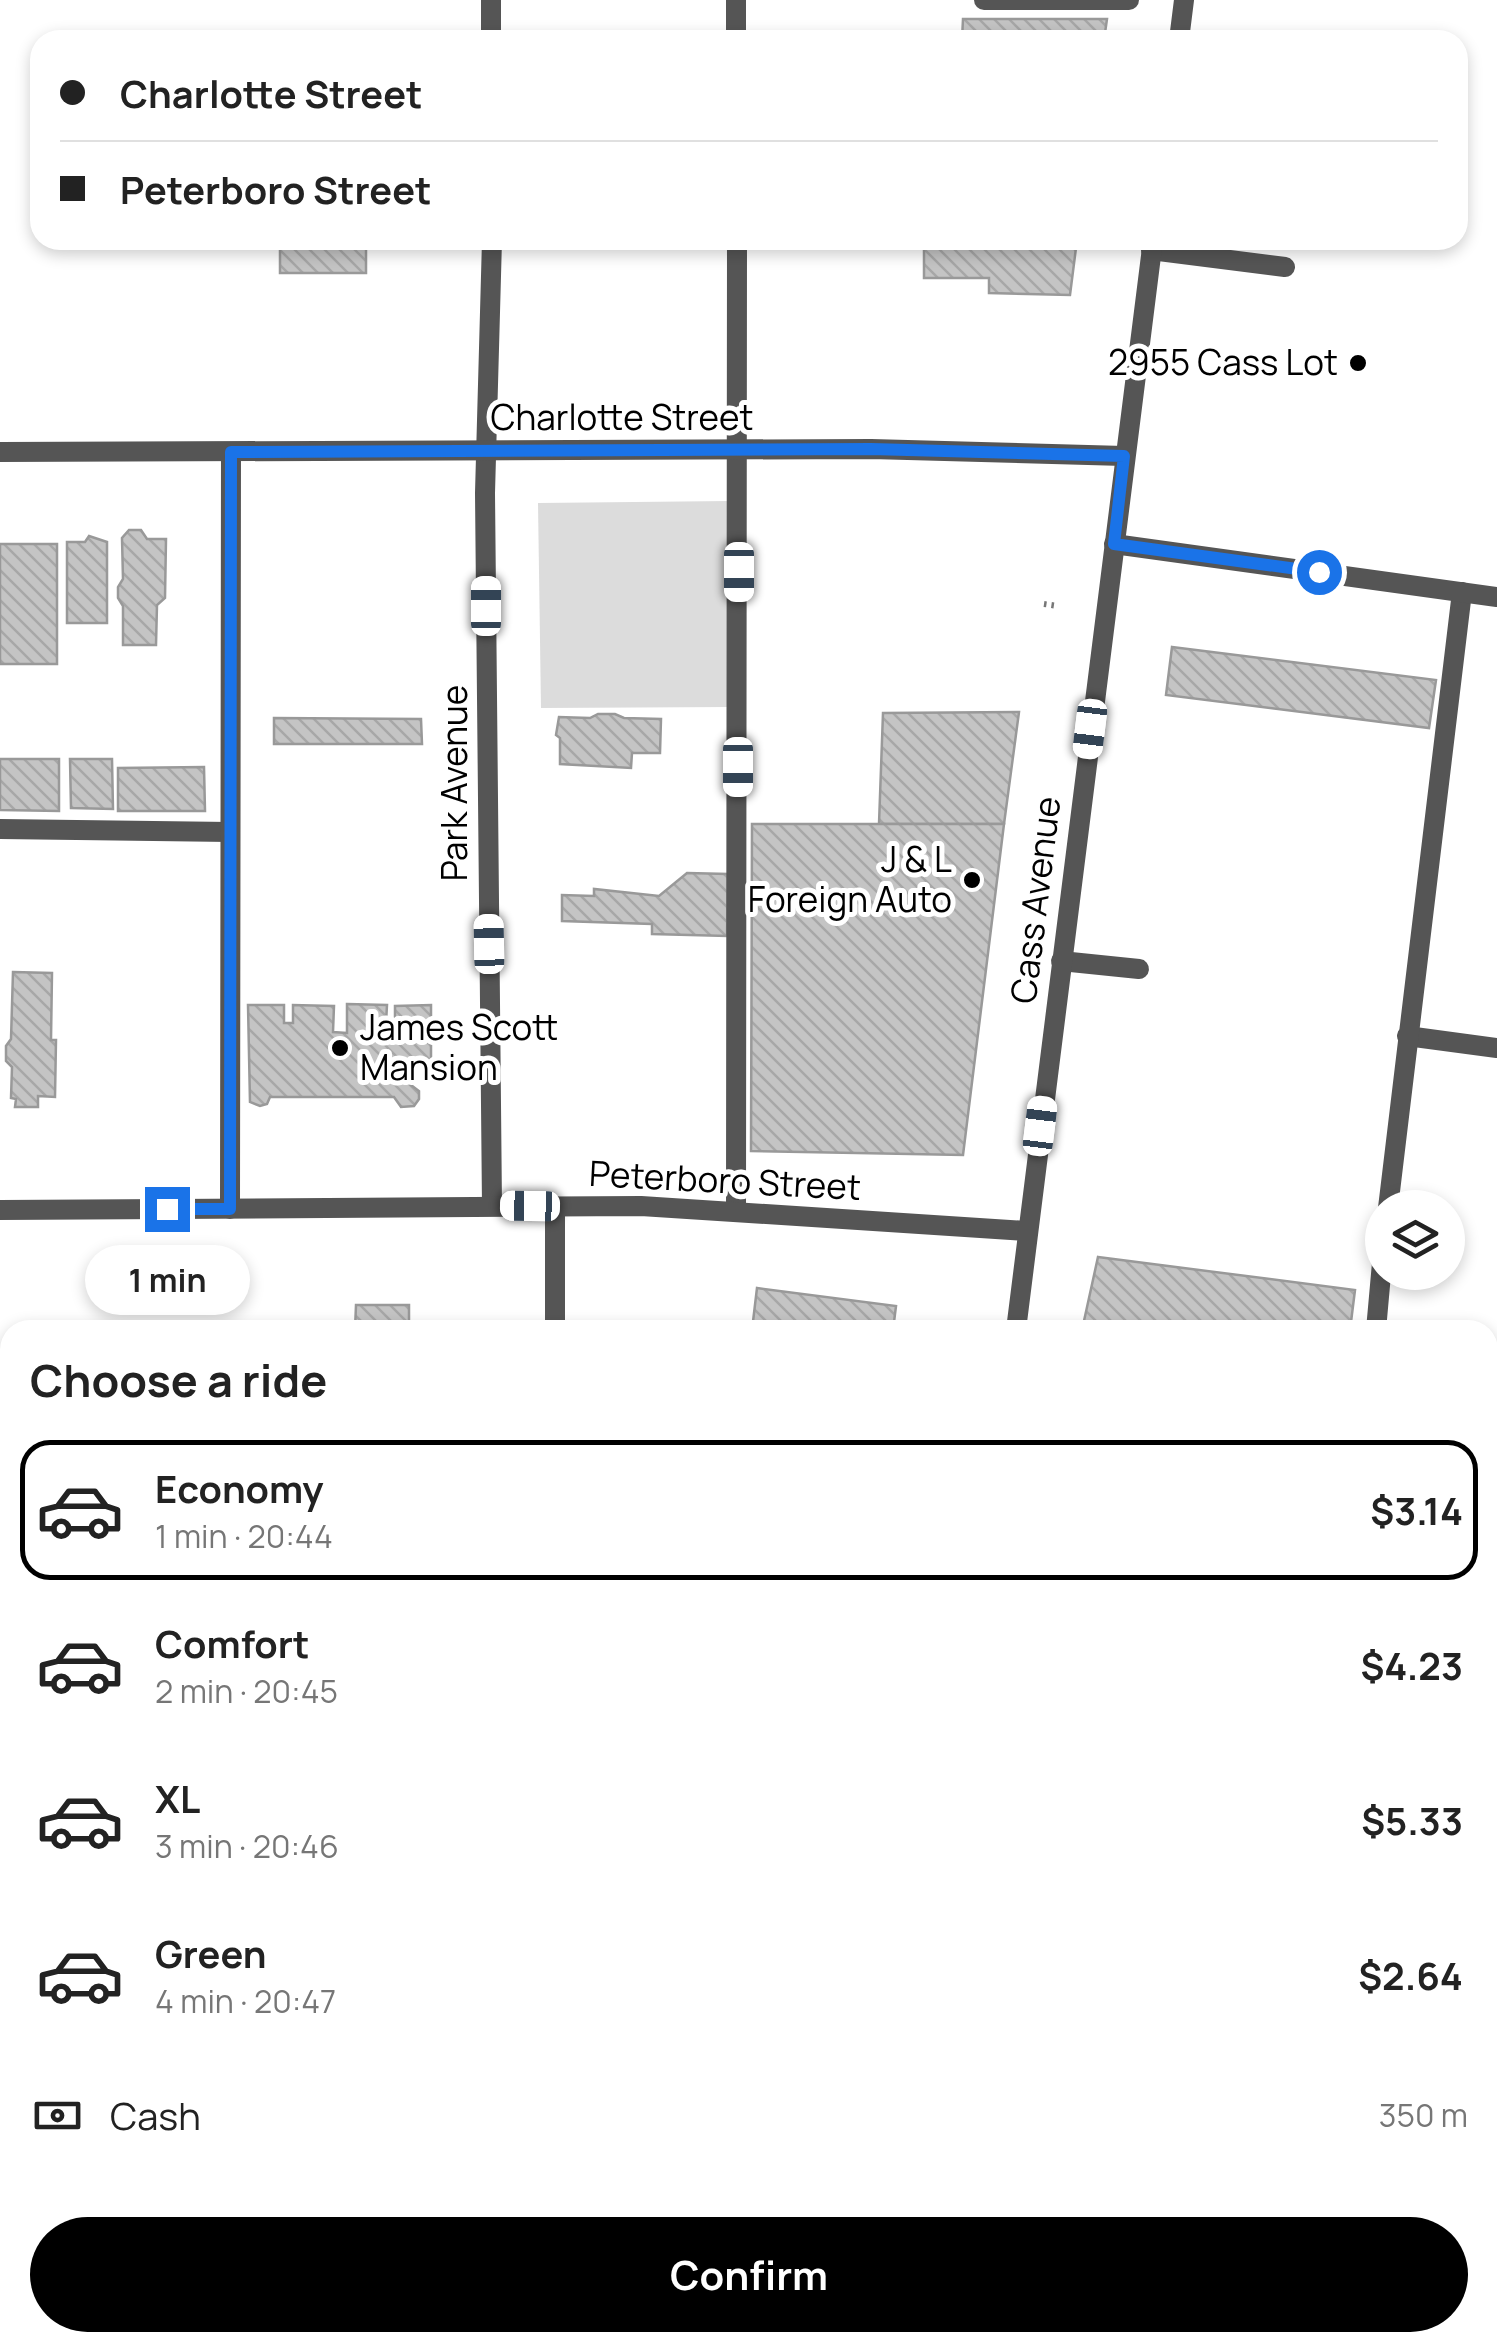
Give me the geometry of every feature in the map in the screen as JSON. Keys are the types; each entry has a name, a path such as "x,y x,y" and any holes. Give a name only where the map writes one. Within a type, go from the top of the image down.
{"street":[{"path":"491,0 491,30"},
{"path":"736,0 736,30"},
{"path":"984,0 1129,0"},
{"path":"1180,30 1184,0"},
{"name":"Park Avenue","path":"492,250 487,451 492,1206"},
{"path":"736,1212 737,250"},
{"name":"Cass Avenue","path":"1017,1320 1151,250"},
{"path":"1182,250 1285,267"},
{"name":"Charlotte Street","path":"0,452 871,449 1124,456"},
{"path":"230,1209 231,452"},
{"path":"1114,544 1497,597"},
{"path":"1390,1190 1462,592"},
{"path":"0,828 230,832"},
{"path":"1061,961 1138,970"},
{"path":"1407,1036 1497,1048"},
{"path":"555,1206 555,1320"},
{"name":"Peterboro Street","path":"0,1210 641,1206 1027,1231"},
{"path":"1377,1320 1380,1290"}],"path":[{"path":"1044,604 1058,606"}],"shaded area":[{"path":"730,501 731,707 541,708 538,503"}],"building":[{"path":"963,19 1107,19 1105,30 962,30"},
{"path":"280,250 366,250 366,273 280,273"},
{"path":"924,250 1076,250 1070,295 989,293 989,278 924,278"},
{"path":"129,530 141,530 147,539 166,539 165,598 157,605 156,645 123,645 123,606 118,587 123,579 122,538"},
{"path":"89,536 107,542 107,623 67,623 67,542 85,542"},
{"path":"0,544 57,544 57,664 0,664"},
{"path":"1172,647 1436,680 1429,728 1166,695"},
{"path":"1019,712 1004,824 879,824 883,713"},
{"path":"598,714 661,719 660,753 632,753 631,768 560,764 560,738 556,735 559,717 590,718"},
{"path":"274,718 421,719 422,744 274,744"},
{"path":"0,759 59,759 59,811 0,810"},
{"path":"70,759 112,759 113,809 71,808"},
{"path":"204,767 205,811 118,811 118,768"},
{"path":"752,824 1004,824 963,1155 751,1151"},
{"path":"687,873 728,874 727,936 652,934 652,924 562,921 562,895 594,896 594,889 659,896"},
{"path":"13,972 52,973 55,1097 38,1096 38,1107 15,1107 16,1099 11,1098 12,1067 6,1061 6,1046 11,1039"},
{"name":"James Scott Mansion","path":"347,1004 387,1005 386,1023 395,1022 395,1006 431,1005 431,1063 411,1063 411,1078 407,1082 419,1091 414,1106 401,1107 394,1097 270,1097 267,1104 260,1106 250,1102 248,1005 284,1005 284,1023 293,1023 293,1005 334,1006 333,1032 347,1033"},
{"path":"1098,1257 1355,1290 1351,1320 1084,1320"},
{"path":"757,1288 896,1306 894,1320 753,1320"},
{"path":"356,1305 409,1305 409,1320 355,1320"}],"place":[{"name":"2955 Cass Lot","path":"1358,363"},
{"name":"J & L Foreign Auto","path":"972,880"},
{"name":"James Scott Mansion","path":"340,1048"}],"route":[{"path":"167,1209 230,1209 231,452 871,449 1124,456 1114,544 1319,572"}]}
